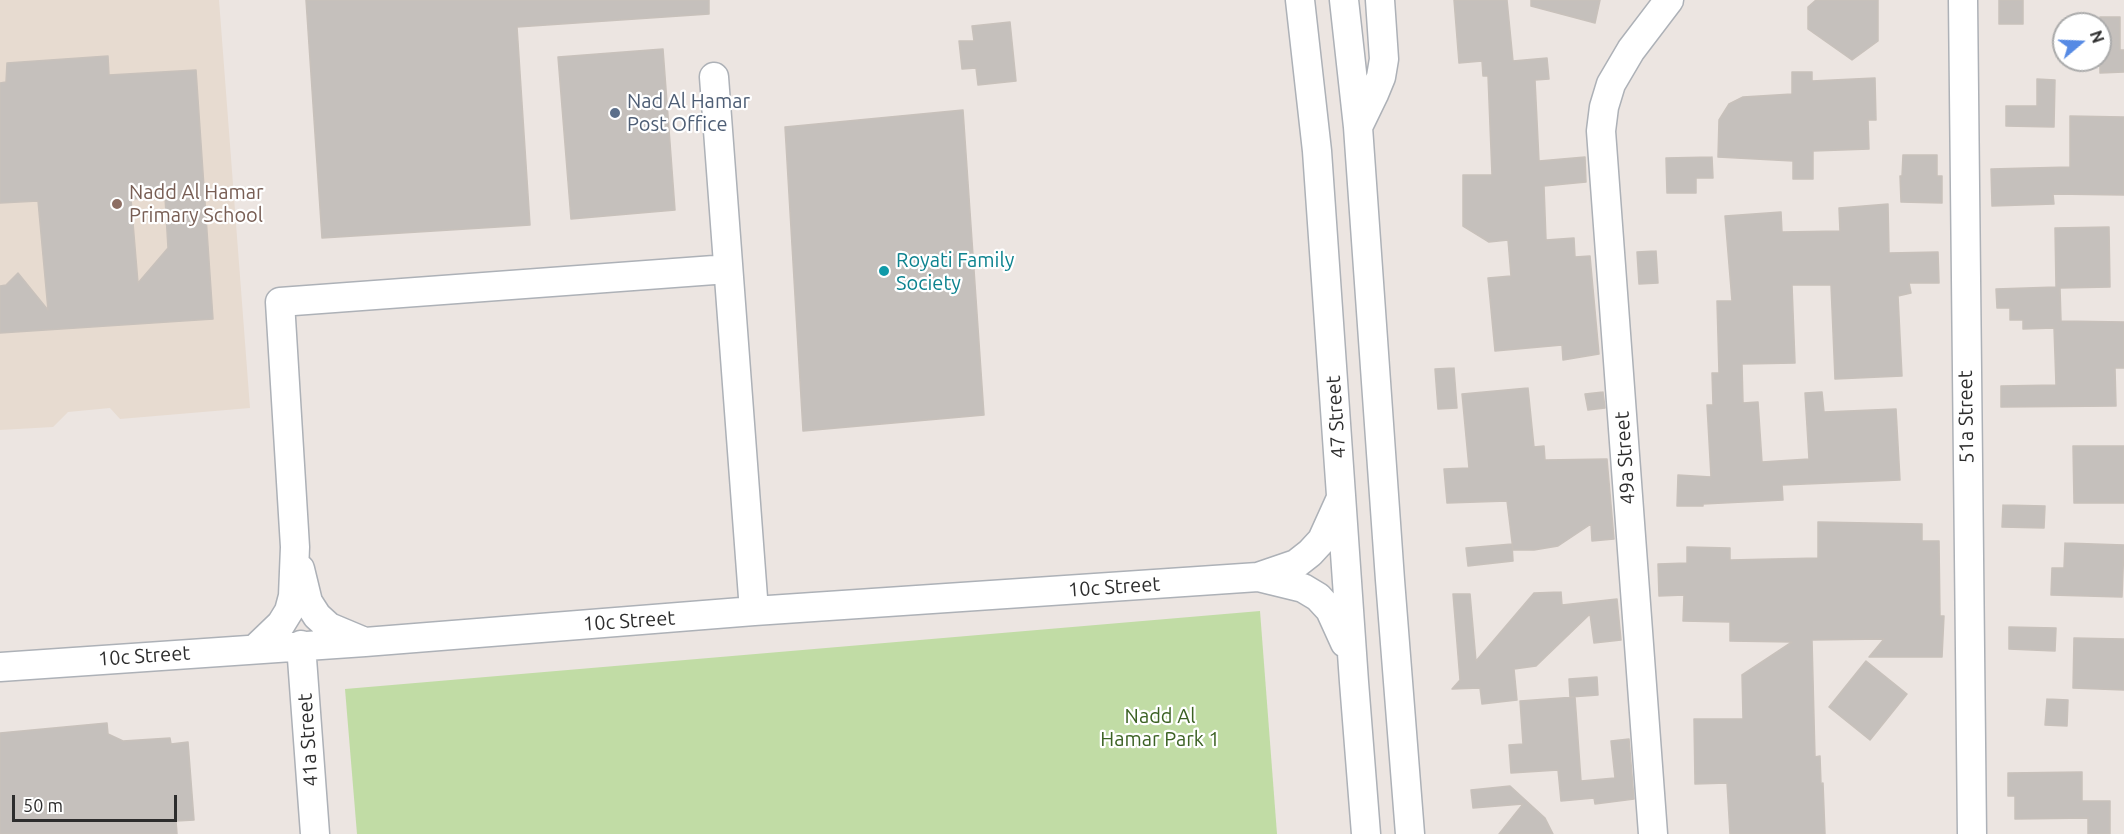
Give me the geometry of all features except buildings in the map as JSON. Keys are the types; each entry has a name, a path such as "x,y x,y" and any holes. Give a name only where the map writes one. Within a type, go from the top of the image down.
{"street":[{"name":"47 Street","path":"1300,0 1317,151 1366,834"},
{"path":"1344,0 1358,127 1410,834"},
{"path":"1358,127 1381,77 1384,59 1380,0"},
{"name":"49a Street","path":"1653,834 1601,131 1604,107 1611,84 1631,50 1669,0"},
{"name":"51a Street","path":"1962,0 1972,834"},
{"path":"714,77 754,611"},
{"path":"256,648 281,624 289,611 293,596 295,547 280,302 728,269"},
{"name":"10c Street","path":"0,667 365,642 754,611 1258,577 1296,564 1311,553 1322,540 1341,498"},
{"path":"295,547 308,602 317,616 329,627 365,642"},
{"name":"10c Street","path":"1258,577 1303,588 1318,597 1330,610 1338,625 1352,662"},
{"name":"41a Street","path":"301,645 315,834"}],"shaded area":[{"name":"Nadd Al Hamar Primary School","path":"0,0 219,0 250,408 120,419 110,408 68,412 53,427 0,430"}],"green space":[{"name":"Nadd Al Hamar Park 1","path":"1260,611 1277,834 357,834 345,689"}],"place":[{"name":"Nad Al Hamar Post Office","path":"615,113"},
{"name":"Nadd Al Hamar Primary School","path":"117,204"},
{"name":"Royati Family Society","path":"884,271"}]}
